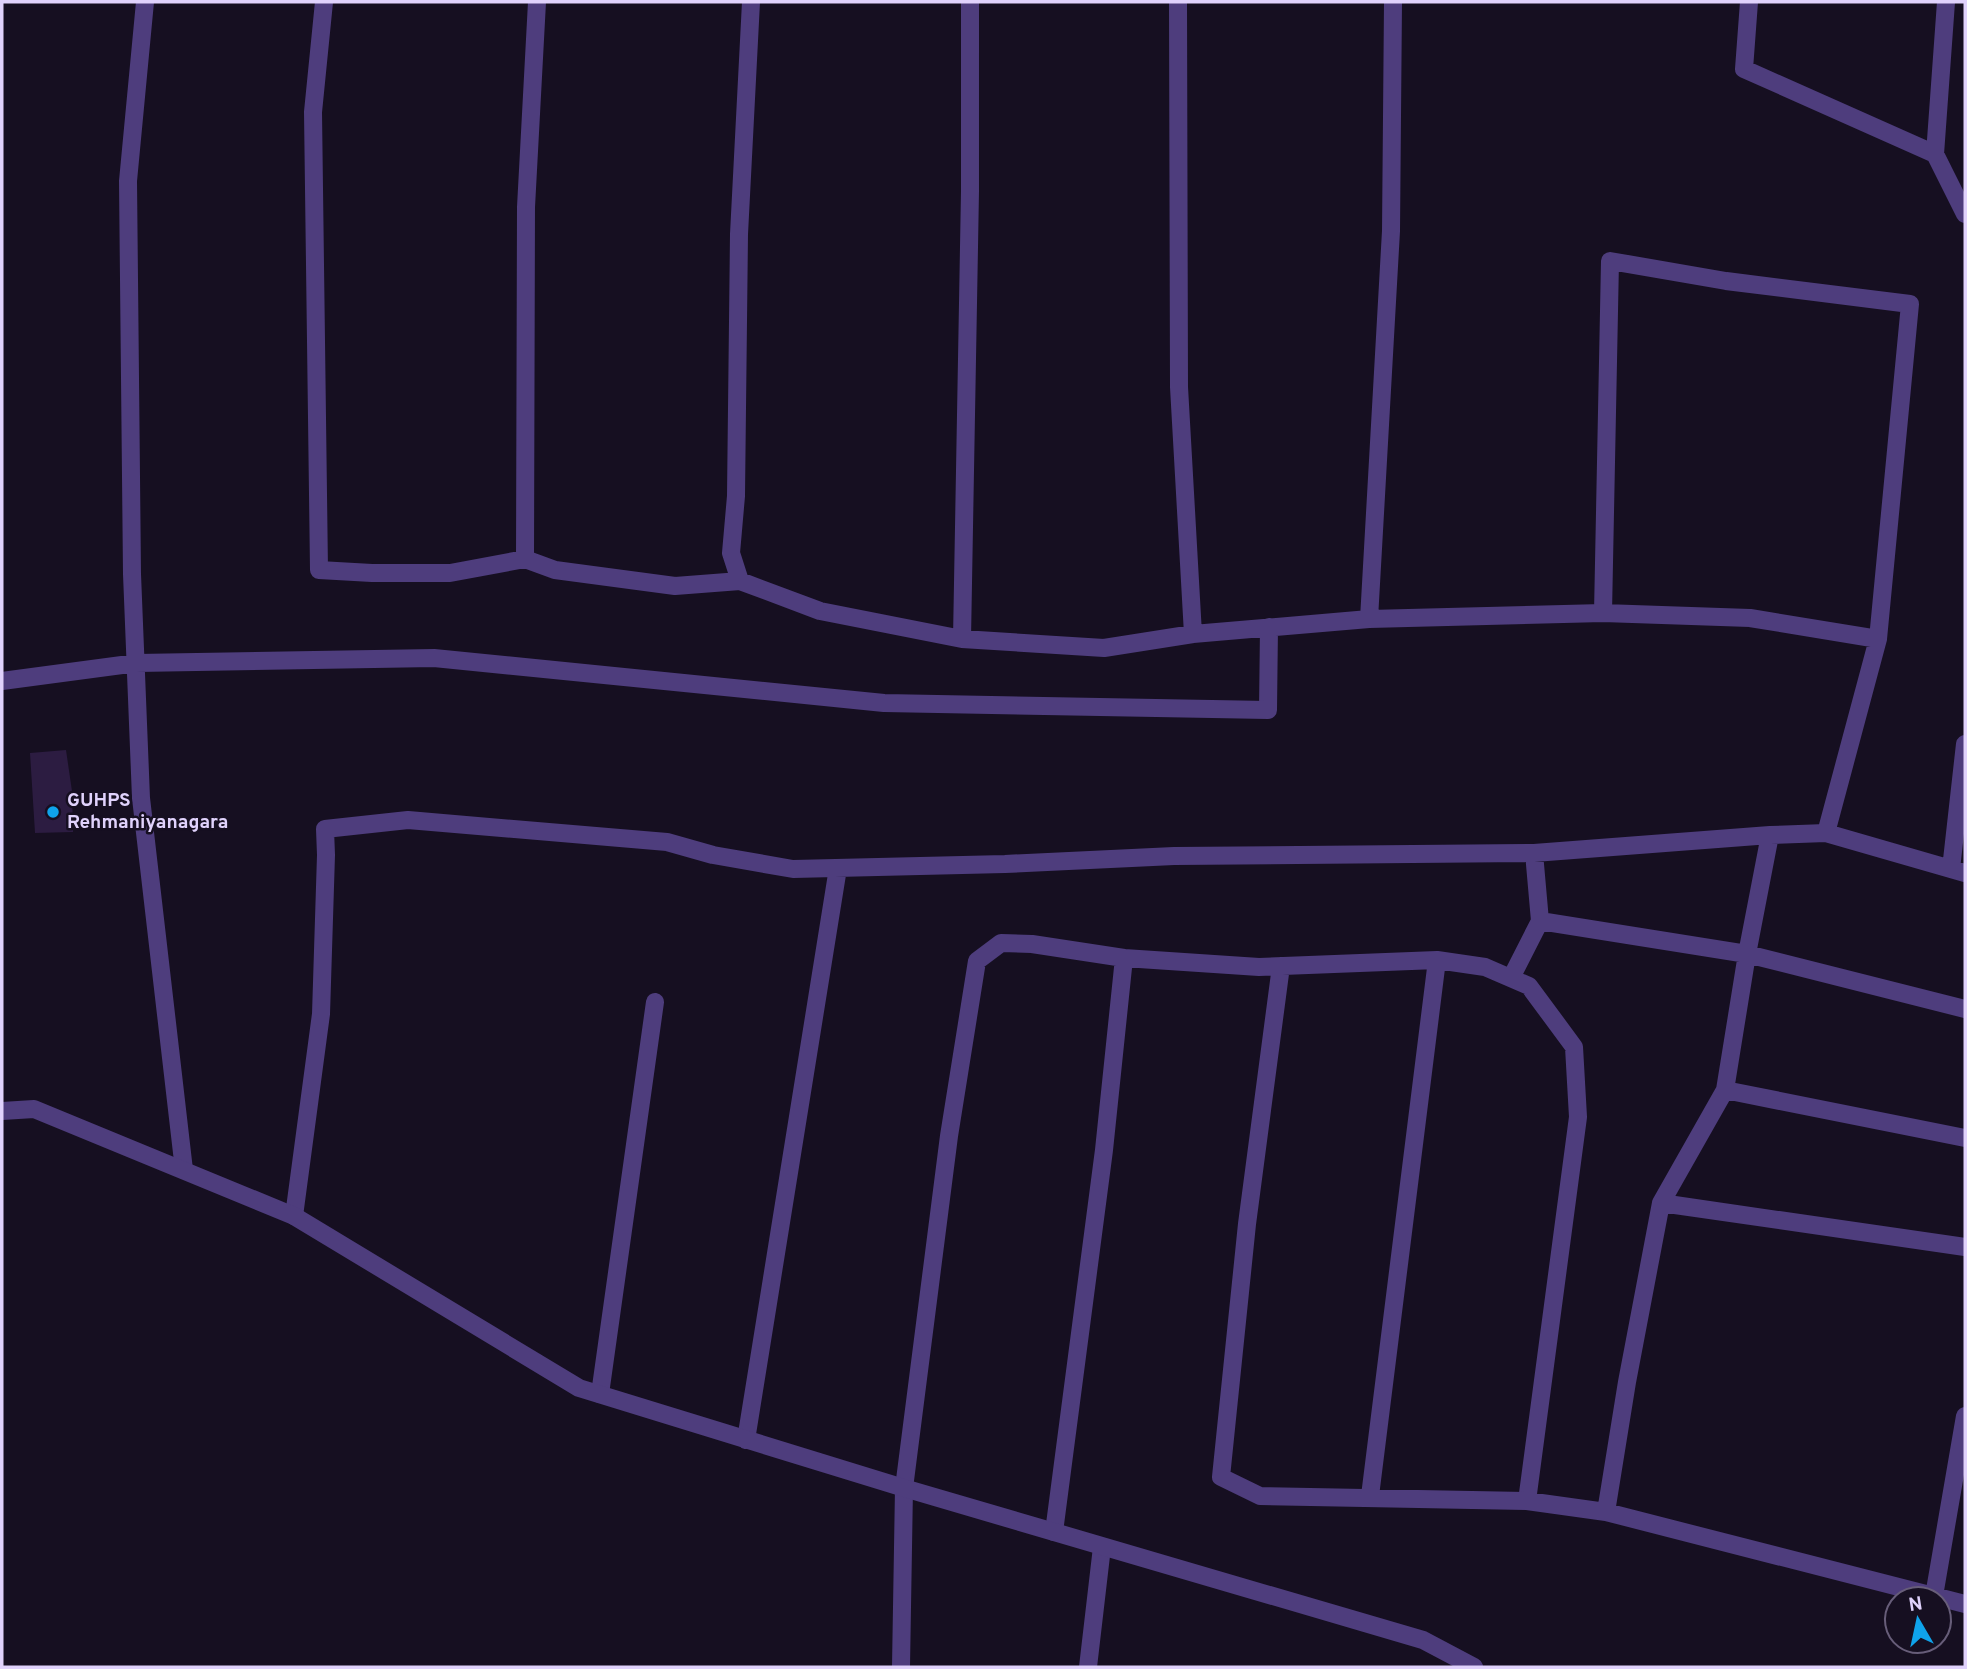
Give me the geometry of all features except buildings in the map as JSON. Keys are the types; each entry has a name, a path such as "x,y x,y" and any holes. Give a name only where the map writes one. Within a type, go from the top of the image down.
{"street":[{"path":"145,2 128,181 132,574 141,798 184,1170"},
{"path":"324,2 313,113 320,570 450,573 525,559 555,570 675,586 740,581 820,611 962,639 1104,648 1193,634 1369,619 1603,613 1750,618 1878,639"},
{"path":"525,559 526,207 537,2"},
{"path":"740,581 731,553 736,496 739,234 751,2"},
{"path":"962,639 970,191 970,2"},
{"path":"1178,2 1179,387 1193,634"},
{"path":"1369,619 1391,231 1393,2"},
{"path":"1749,2 1744,69 1935,154"},
{"path":"1946,2 1935,154 1965,214"},
{"path":"1603,613 1610,261 1726,281 1910,304 1878,639 1826,833"},
{"path":"2,681 137,663 434,658 884,703 1268,710 1269,627"},
{"path":"295,1216 321,1014 325,829 408,820 667,842 713,855 793,869 1005,864 1174,856 1534,852 1826,833 1958,871 1965,744"},
{"path":"1606,1512 1627,1382 1661,1203 1725,1090 1770,835"},
{"path":"1511,978 1541,921 1534,852"},
{"path":"746,1440 838,868"},
{"path":"1541,921 1747,954 1965,1009"},
{"path":"901,1667 904,1488 949,1136 977,961 1001,943 1032,944 1124,958 1259,967 1437,960 1485,967 1529,986 1574,1047 1578,1117 1527,1501"},
{"path":"1054,1532 1104,1150 1124,958"},
{"path":"1370,1496 1437,960"},
{"path":"1281,966 1247,1224 1221,1477 1261,1496 1527,1501 1606,1512 1888,1585"},
{"path":"600,1394 655,1002"},
{"path":"1725,1090 1965,1138"},
{"path":"2,1111 34,1109 295,1216 579,1388 904,1488 1423,1640 1474,1667"},
{"path":"1661,1203 1965,1247"},
{"path":"1936,1585 1965,1416"},
{"path":"1088,1667 1102,1547"}],"place":[{"name":"GUHPS Rehmaniyanagara","path":"53,812"}]}
